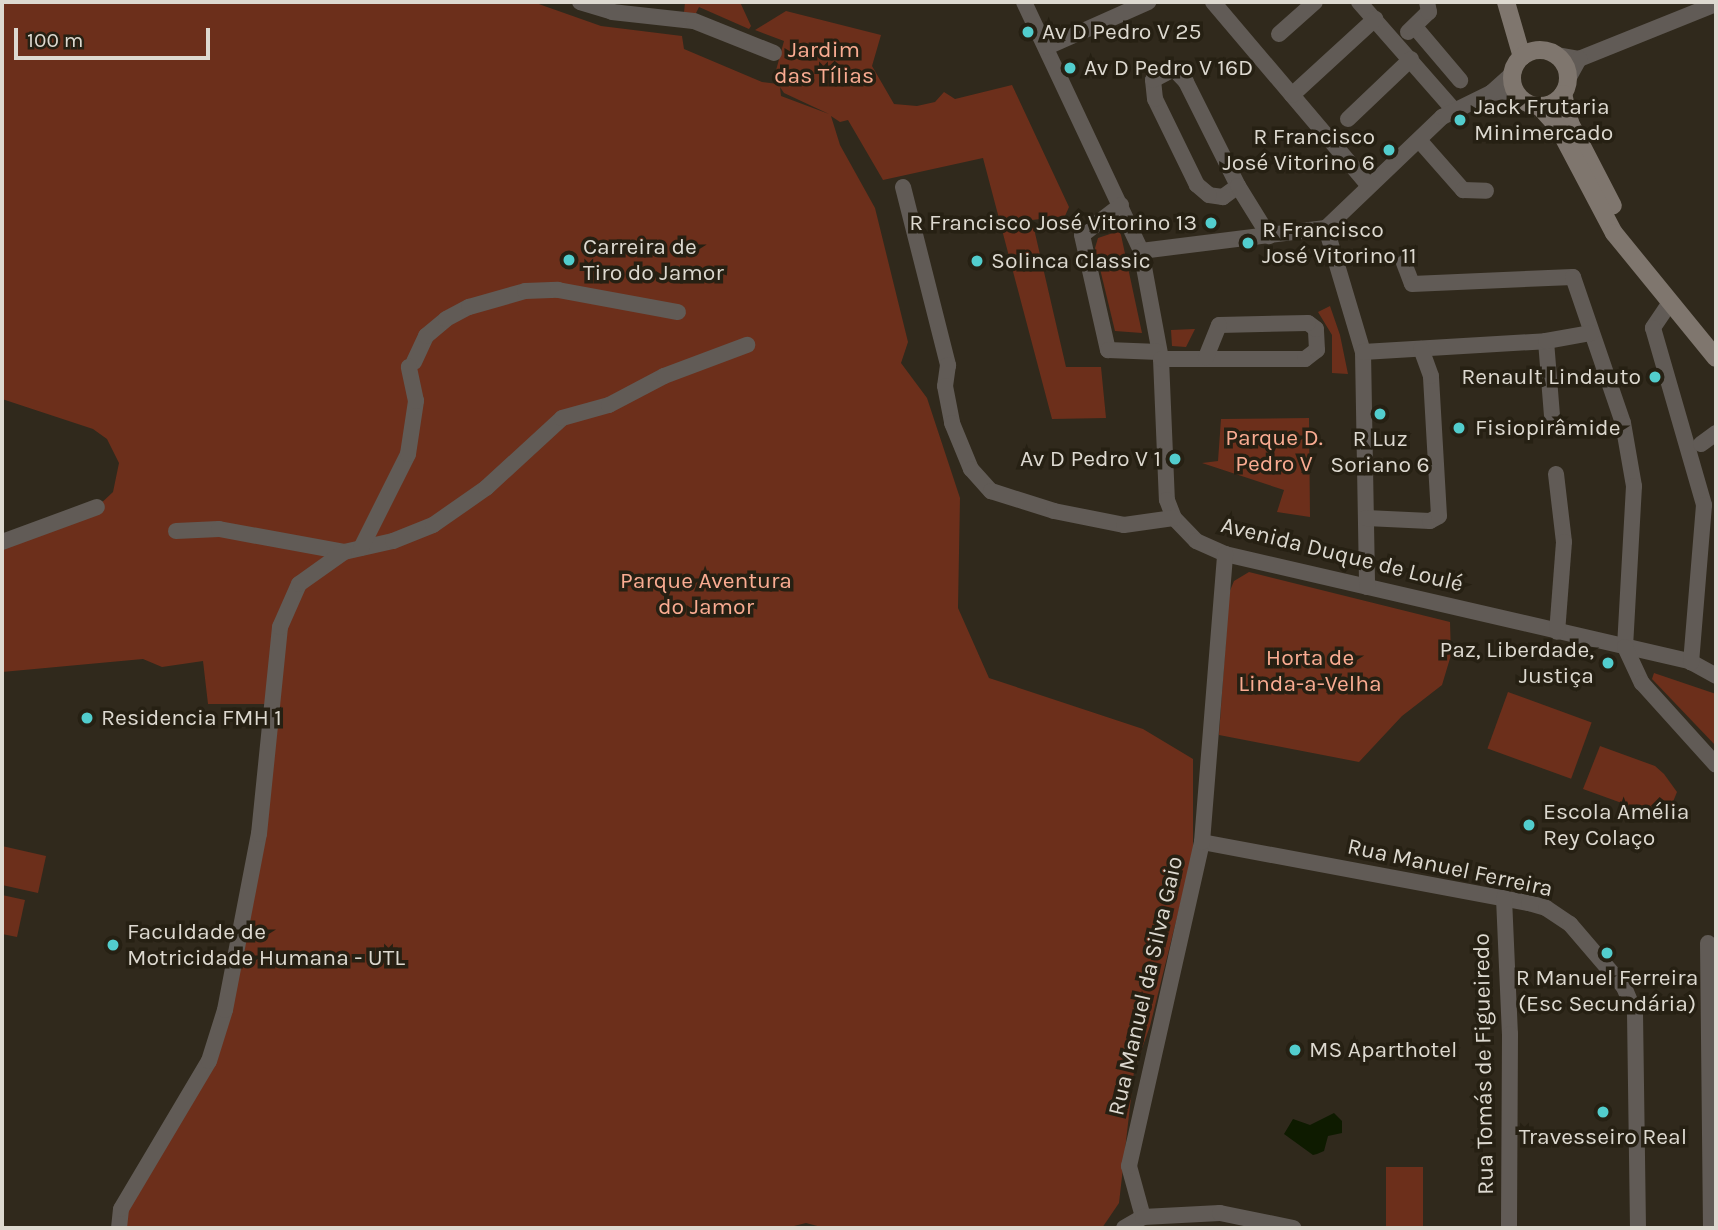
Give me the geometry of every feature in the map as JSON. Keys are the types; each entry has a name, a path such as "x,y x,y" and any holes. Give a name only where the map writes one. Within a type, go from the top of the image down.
{"street":[{"path":"580,2 694,21 774,53"},
{"path":"903,187 948,365 945,386 952,423 971,469 991,491 1054,511 1124,525 1174,518 1167,499 1160,355 1141,251 1024,2"},
{"path":"1047,47 1148,2"},
{"path":"1279,34 1315,2"},
{"path":"1359,2 1453,109"},
{"path":"1396,43 1429,12 1427,2"},
{"path":"1506,2 1539,54 1566,86 1570,123 1637,261"},
{"path":"1511,2 1539,54"},
{"path":"1216,3 1368,185"},
{"path":"1491,93 1539,54 1579,59 1716,4"},
{"path":"1292,95 1376,19"},
{"path":"1415,26 1460,80"},
{"path":"1348,119 1411,59"},
{"path":"1539,106 1566,86 1579,59"},
{"path":"1238,186 1223,197 1209,195 1197,185 1155,99 1153,80 1174,69 1186,82 1238,186 1269,236"},
{"path":"1513,73 1516,91"},
{"path":"1141,251 1326,228 1368,185 1453,109 1491,93 1516,91 1539,106 1558,127 1614,233 1669,304 1716,358"},
{"path":"1419,140 1463,190 1486,191"},
{"path":"1121,205 1082,235 1108,350 1160,355 1206,357 1305,359 1317,351 1316,329 1308,323 1219,325 1206,357"},
{"path":"1326,228 1363,352 1367,587"},
{"path":"1404,263 1412,285 1573,277 1623,423 1634,486 1625,647 1642,683 1716,765"},
{"path":"361,548 408,454 416,401 412,364 426,336 446,319 480,303 525,291 558,290 678,312"},
{"path":"1669,304 1653,328 1709,520 1691,662"},
{"path":"1363,352 1546,341 1591,333"},
{"path":"1546,341 1552,415"},
{"path":"119,1228 121,1209 209,1061 225,1010 259,834 280,627 299,584 344,552 433,526 486,488 562,418 609,405 664,376 747,345"},
{"path":"1366,518 1430,521 1439,516 1432,376 1421,349"},
{"path":"1701,444 1716,433"},
{"path":"1556,474 1564,542 1557,632"},
{"path":"2,542 97,507"},
{"name":"Avenida Duque de Loulé","path":"1174,518 1196,541 1225,554 1691,662 1716,676"},
{"path":"176,531 219,529 344,552"},
{"name":"Rua Manuel da Silva Gaio","path":"1143,1217 1129,1166 1202,842 1225,554"},
{"name":"Rua Manuel Ferreira","path":"1202,842 1504,898 1560,915 1630,996 1635,1013 1638,1228"},
{"name":"Rua Tomás de Figueiredo","path":"1504,898 1510,1034 1509,1228"},
{"path":"1708,943 1711,1228"},
{"path":"1124,1228 1143,1217 1220,1213 1293,1228"}],"green space":[{"path":"2,2 533,2 601,26 682,36 684,49 762,82 778,84 775,74 784,41 755,30 786,11 881,35 872,66 894,104 917,106 935,102 944,92 955,99 1012,85 1069,207 1065,216 1032,220 1066,367 1101,367 1106,418 1052,419 983,158 883,180 848,120 840,122 831,116 840,145 875,208 908,342 901,363 927,398 960,498 958,608 989,678 1143,729 1193,759 1193,853 1150,1026 1134,1071 1119,1203 1102,1228 825,1228 806,1223 786,1228 124,1228 126,1215 231,1010 271,704 208,704 203,661 162,667 143,659 2,672 2,542 97,507 113,492 119,463 107,439 93,429 2,399","holes":["780,87 784,93 829,114 781,96"]},
{"path":"685,2 740,2 751,26 749,29 699,7 695,15 684,13"},
{"path":"1119,231 1142,333 1115,331 1095,248 1098,238"},
{"path":"1330,306 1340,335 1348,374 1332,373 1332,335 1318,312"},
{"path":"1195,329 1186,347 1172,346 1171,330"},
{"name":"Parque D. Pedro V","path":"1309,418 1310,517 1277,512 1284,490 1202,463 1218,461 1221,419"},
{"name":"Horta de Linda-a-Velha","path":"1249,572 1450,622 1451,655 1442,685 1402,716 1359,762 1219,735 1229,593 1234,581"},
{"path":"1654,673 1716,694 1716,746 1652,679"},
{"path":"1508,692 1592,722 1571,779 1487,748"},
{"path":"1600,746 1655,766 1664,774 1677,792 1666,819 1583,789"},
{"path":"2,846 46,856 38,893 2,885"},
{"path":"2,895 25,900 17,937 2,934"},
{"path":"1386,1167 1423,1167 1423,1228 1386,1228"}],"shaded area":[{"path":"1334,1113 1342,1121 1342,1133 1328,1136 1324,1151 1317,1154 1313,1155 1284,1134 1293,1119 1310,1125"}],"place":[{"name":"Av D Pedro V 25","path":"1028,32"},
{"name":"Av D Pedro V 16D","path":"1070,68"},
{"name":"Jack Frutaria Minimercado","path":"1460,120"},
{"name":"R Francisco José Vitorino 6","path":"1389,150"},
{"name":"R Francisco José Vitorino 13","path":"1211,223"},
{"name":"R Francisco José Vitorino 11","path":"1248,243"},
{"name":"Carreira de Tiro do Jamor","path":"569,260"},
{"name":"Solinca Classic","path":"977,261"},
{"name":"Renault Lindauto","path":"1655,377"},
{"name":"R Luz Soriano 6","path":"1380,414"},
{"name":"Fisiopirâmide","path":"1459,428"},
{"name":"Av D Pedro V 1","path":"1175,459"},
{"name":"Paz, Liberdade, Justiça","path":"1608,663"},
{"name":"Residencia FMH 1","path":"87,718"},
{"name":"Escola Amélia Rey Colaço","path":"1529,825"},
{"name":"Faculdade de Motricidade Humana - UTL","path":"113,945"},
{"name":"R Manuel Ferreira (Esc Secundária)","path":"1607,953"},
{"name":"MS Aparthotel","path":"1295,1050"},
{"name":"Travesseiro Real","path":"1603,1112"}],"park label":[{"name":"Jardim das Tílias","path":"824,63"},
{"name":"Parque Aventura do Jamor","path":"706,594"}]}
